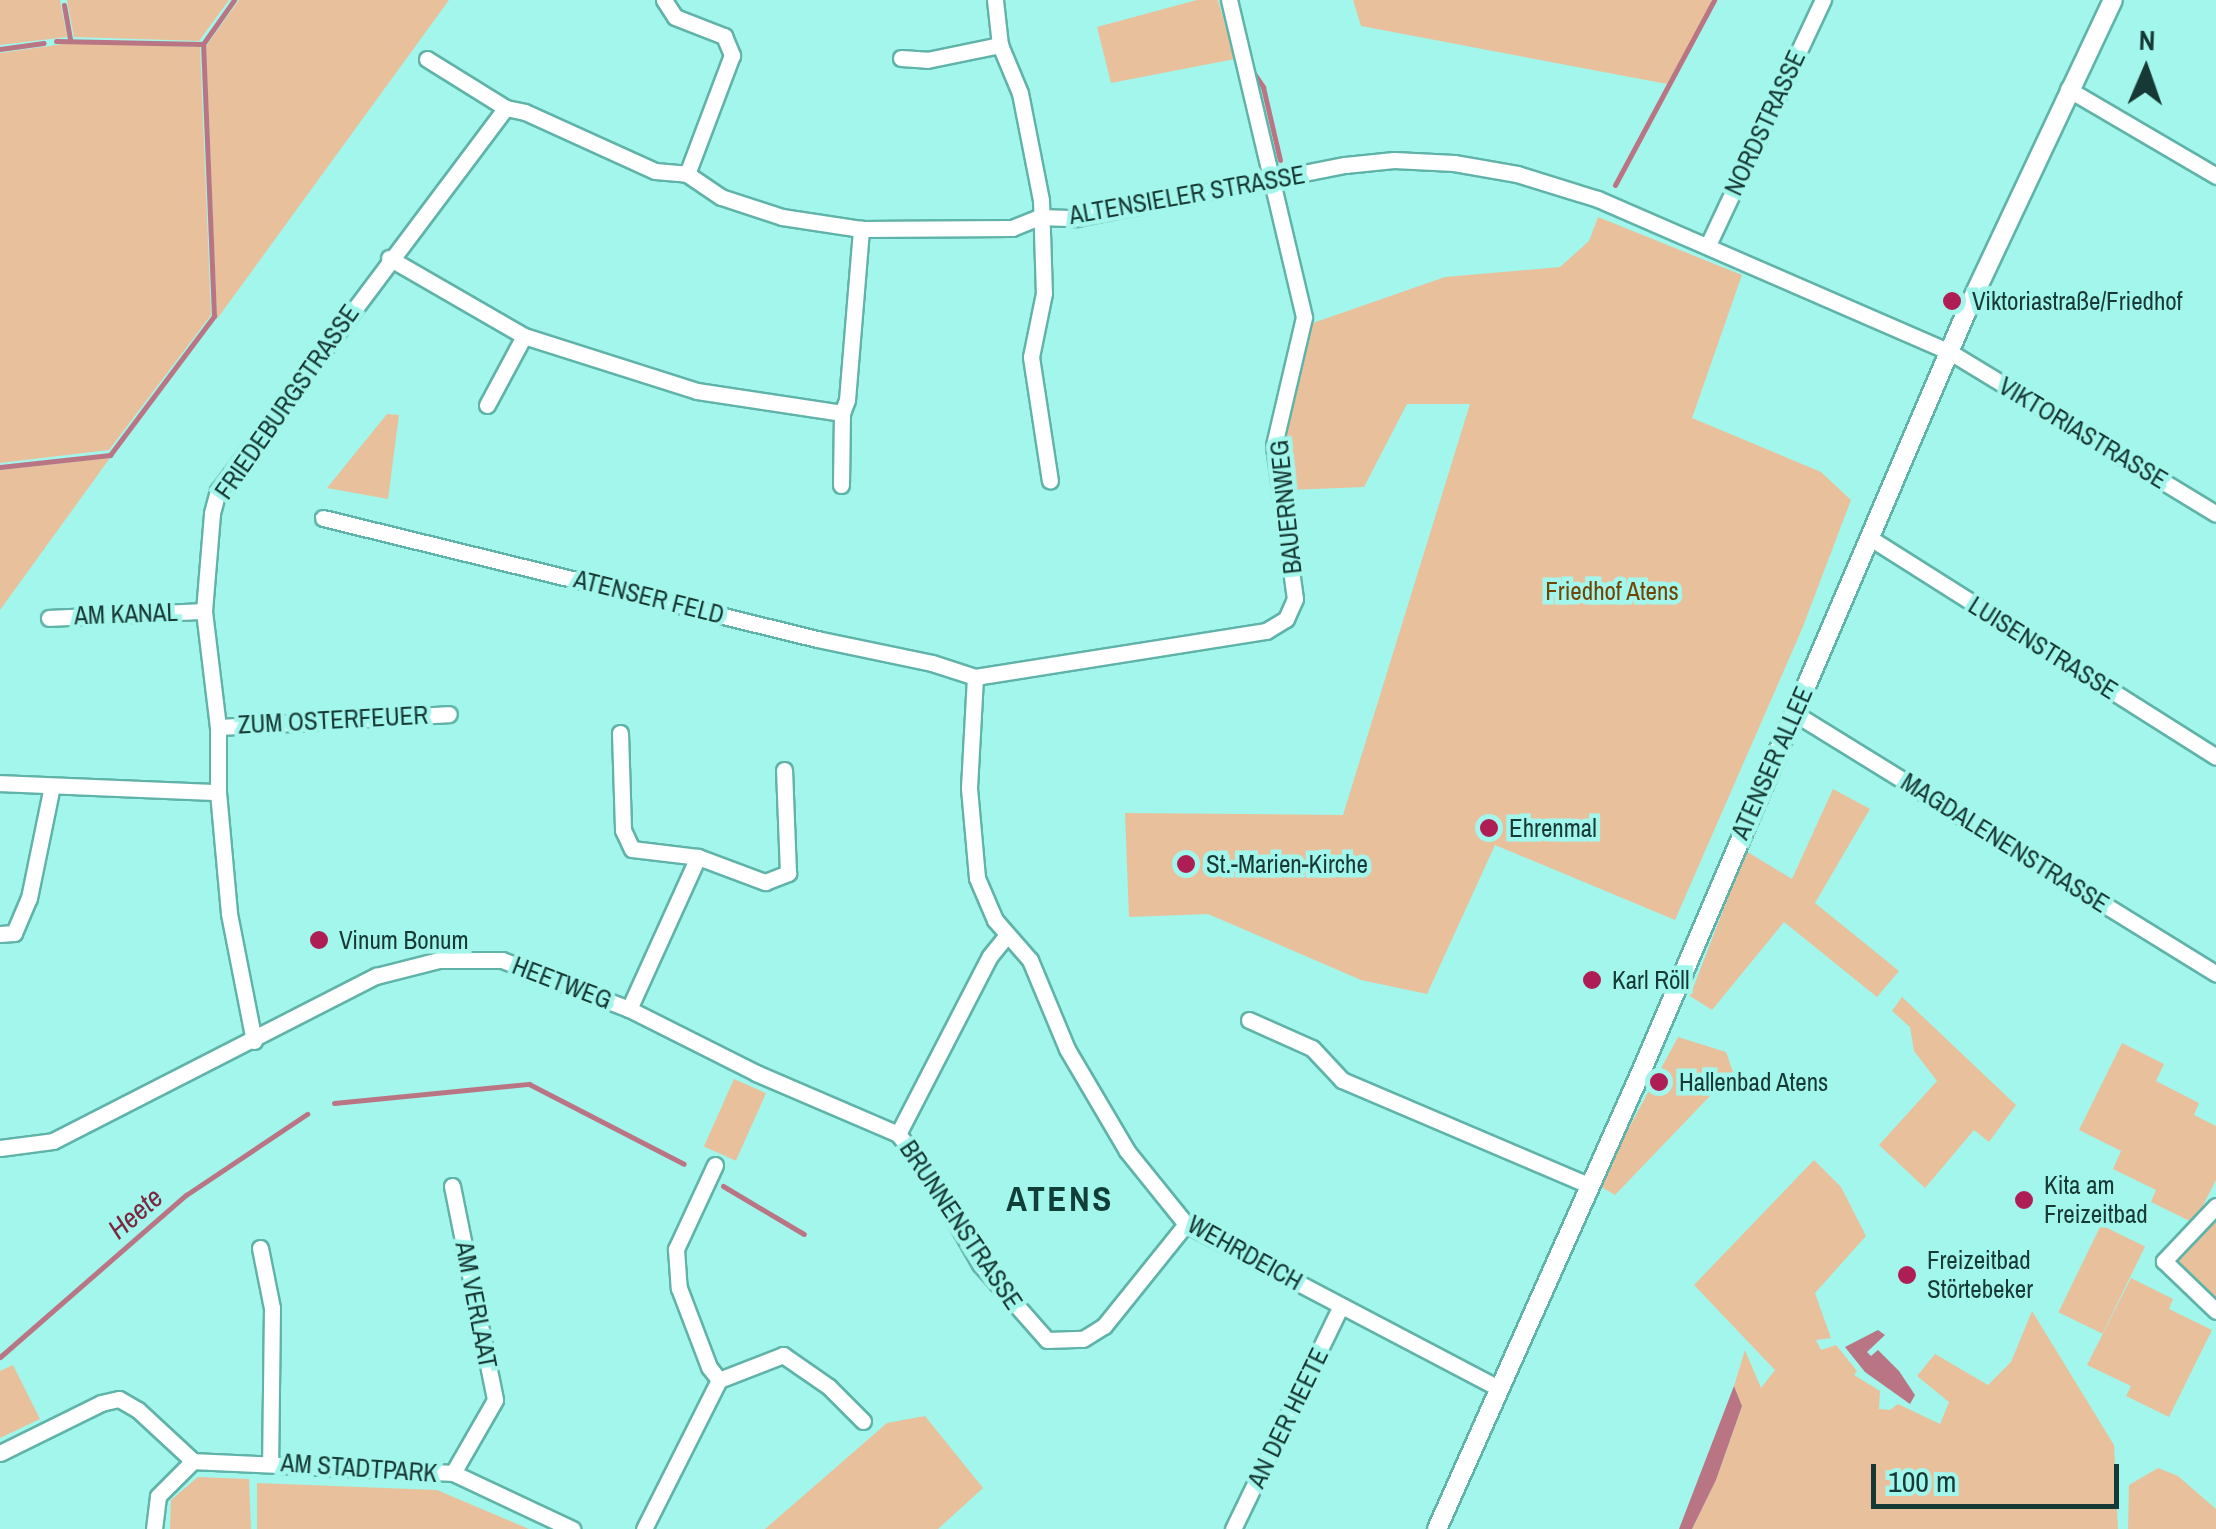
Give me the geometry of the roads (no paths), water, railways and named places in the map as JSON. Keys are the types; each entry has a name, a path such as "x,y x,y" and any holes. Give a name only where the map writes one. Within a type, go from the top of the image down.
{"street":[{"path":"664,0 675,18 724,36 732,54 687,174"},
{"path":"996,0 1000,44 1020,93 1041,200 1044,293 1031,357 1050,481"},
{"name":"BAUERNWEG","path":"975,677 1266,631 1286,619 1296,599 1274,445 1304,317 1229,0"},
{"name":"NORDSTRASSE","path":"1708,245 1822,0"},
{"name":"ATENSER ALLEE","path":"1437,1529 1641,1072 1950,352 2068,89 2113,0"},
{"path":"901,58 927,60 1000,44"},
{"name":"ALTENSIELER STRASSE","path":"427,58 506,108 525,112 655,172 687,174 722,198 782,217 861,228 1012,228 1040,217 1077,218 1378,162 1454,163 1517,174 1598,199 1950,352"},
{"path":"2068,89 2216,176"},
{"name":"FRIEDEBURGSTRASSE","path":"254,1041 230,912 218,792 218,727 204,612 212,513 218,491 506,108"},
{"path":"841,485 842,413 847,400 861,228"},
{"path":"390,258 524,336 697,391 842,413"},
{"path":"487,405 524,336"},
{"name":"VIKTORIASTRASSE","path":"1950,352 2216,514"},
{"name":"ATENSER FELD","path":"323,518 817,639 932,662 975,677"},
{"name":"LUISENSTRASSE","path":"1870,538 2216,757"},
{"name":"AM KANAL","path":"49,618 204,612"},
{"path":"975,677 969,788 977,878 1006,936"},
{"name":"MAGDALENENSTRASSE","path":"1794,713 2216,974"},
{"name":"ZUM OSTERFEUER","path":"218,727 449,714"},
{"path":"620,733 623,830 632,849 698,857 765,882 788,873 784,770"},
{"path":"0,784 218,792"},
{"path":"0,934 14,933 28,898 52,786"},
{"path":"629,1009 698,857"},
{"name":"BRUNNENSTRASSE","path":"1006,936 990,956 898,1134 924,1167 980,1264 1047,1340 1083,1339 1104,1326 1186,1224"},
{"name":"WEHRDEICH","path":"1006,936 1030,960 1067,1049 1126,1151 1186,1224 1499,1388"},
{"name":"HEETWEG","path":"0,1148 53,1140 376,976 439,960 502,960 629,1009 756,1073 898,1134"},
{"path":"1248,1020 1312,1048 1342,1080 1588,1184"},
{"path":"715,1164 676,1249 679,1288 709,1367 719,1380"},
{"name":"AM VERLAAT","path":"452,1186 495,1400 453,1473"},
{"path":"2216,1206 2164,1261 2216,1311"},
{"path":"260,1248 272,1308 270,1462"},
{"name":"AN DER HEETE","path":"1234,1529 1341,1306"},
{"path":"644,1529 719,1380 783,1355 829,1387 863,1421"},
{"path":"0,1453 101,1403 119,1400 138,1410 193,1462 158,1496 154,1529"},
{"name":"AM STADTPARK","path":"193,1462 270,1462 453,1473 572,1529"}],"waterway":[{"path":"56,41 203,44 234,0"},
{"path":"1615,185 1714,0"},
{"path":"64,5 70,40"},
{"path":"0,49 44,43"},
{"path":"0,467 110,455 214,316 203,44"},
{"path":"1251,69 1263,87 1280,160"},
{"name":"Heete","path":"334,1103 529,1084 684,1164"},
{"name":"Heete","path":"0,1357 186,1195 307,1114"},
{"name":"Heete","path":"723,1186 804,1234"}],"place":[{"name":"Viktoriastraße/Friedhof","path":"1952,301"},
{"name":"Ehrenmal","path":"1489,828"},
{"name":"St.-Marien-Kirche","path":"1186,864"},
{"name":"Vinum Bonum","path":"319,940"},
{"name":"Karl Röll","path":"1592,980"},
{"name":"Hallenbad Atens","path":"1659,1082"},
{"name":"Kita am Freizeitbad","path":"2024,1200"},
{"name":"Freizeitbad Störtebeker","path":"1907,1275"}],"district":[{"name":"ATENS","path":"1060,1199"}],"park label":[{"name":"Friedhof Atens","path":"1612,591"}]}
